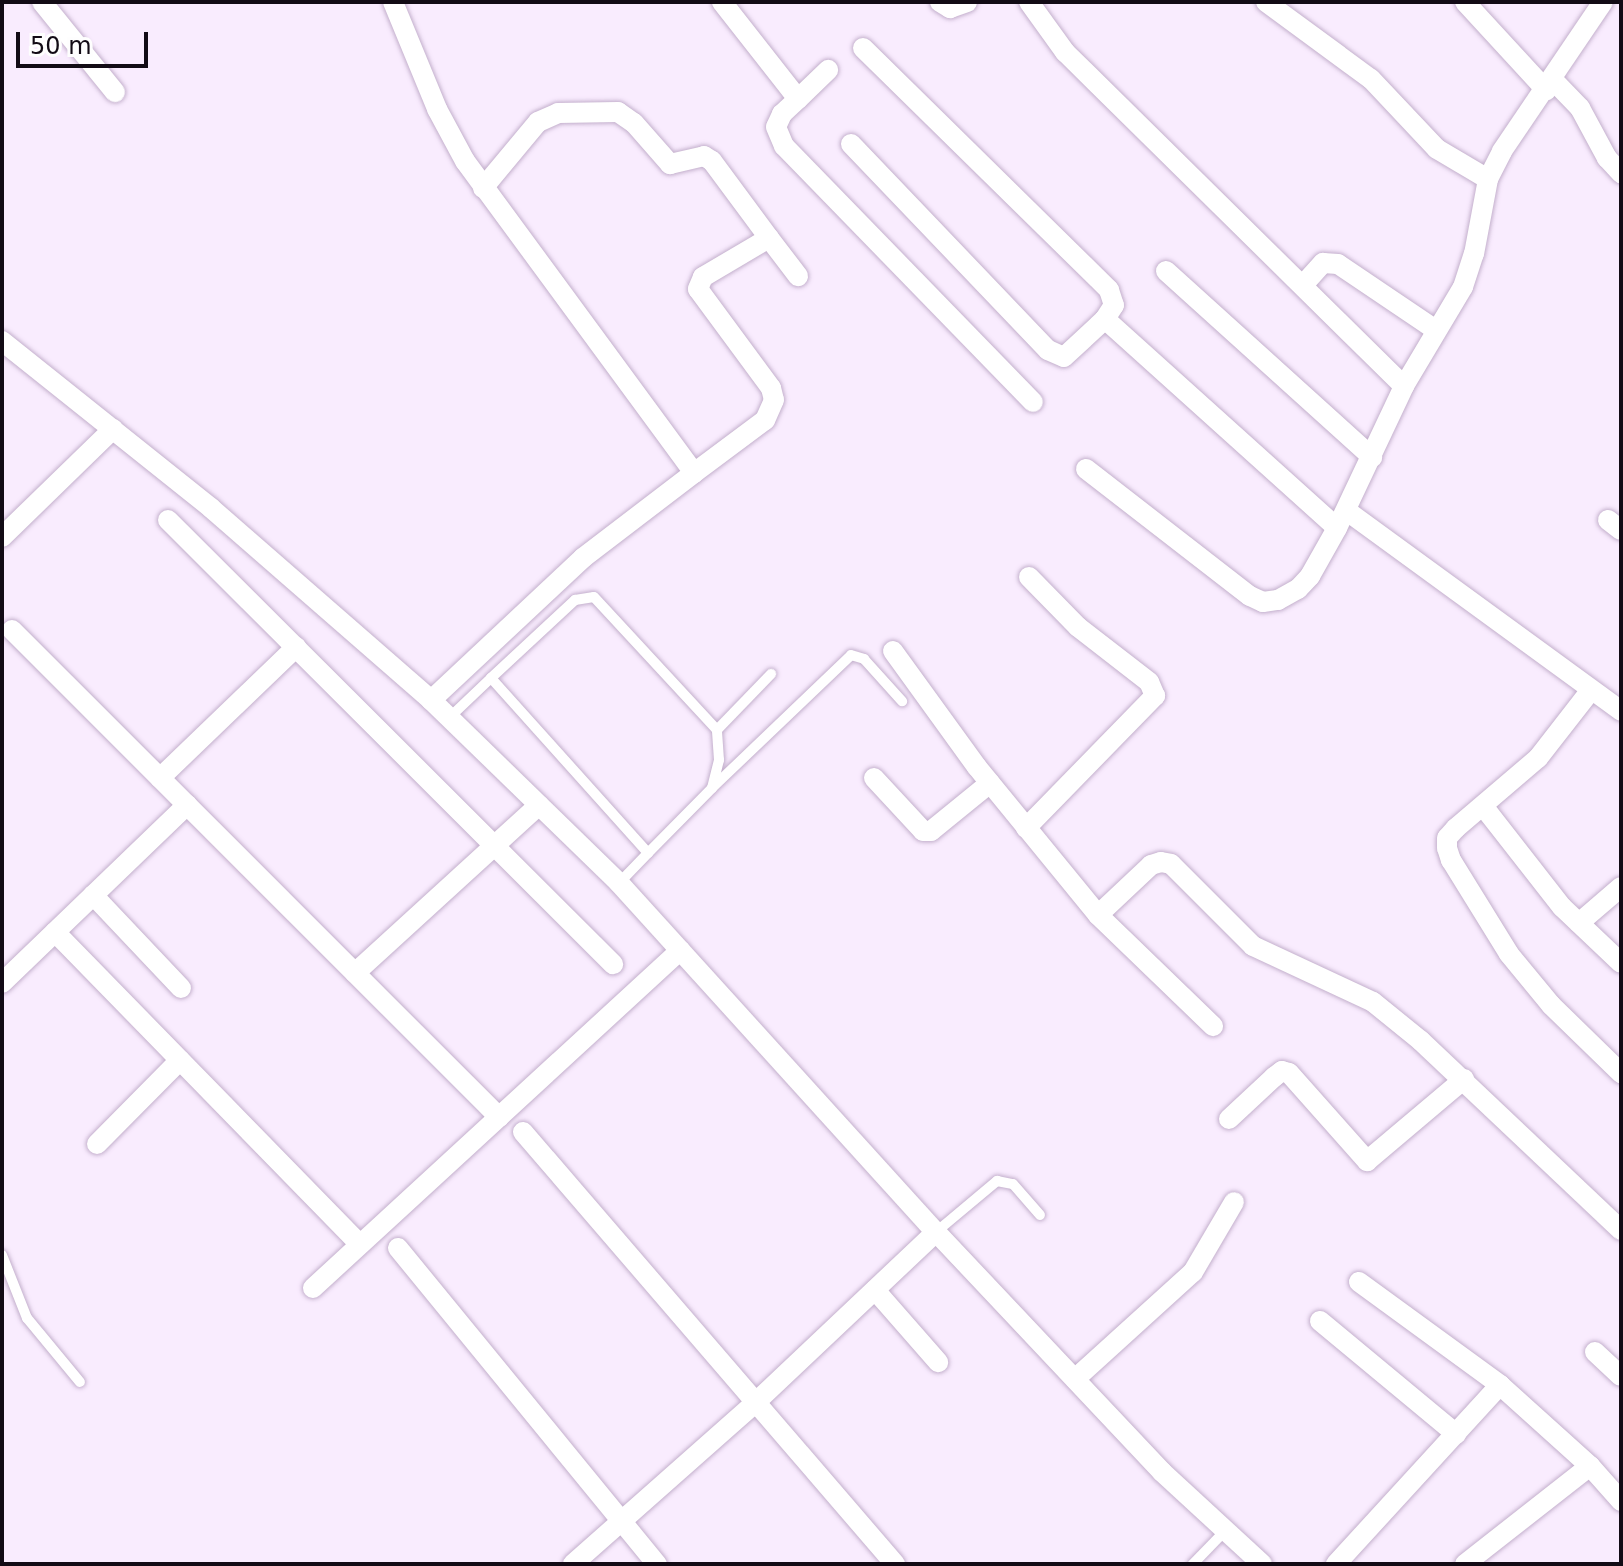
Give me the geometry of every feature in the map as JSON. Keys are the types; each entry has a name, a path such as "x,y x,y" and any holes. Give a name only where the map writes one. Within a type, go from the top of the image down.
{"street":[{"path":"42,2 115,92"},
{"path":"393,2 437,109 483,188 694,473"},
{"path":"722,2 798,99"},
{"path":"940,2 950,8 967,2"},
{"path":"1029,2 1065,52 1404,386"},
{"path":"1266,2 1363,72 1413,119 1437,149 1488,179"},
{"path":"1465,2 1550,85 1580,108 1607,158 1621,173"},
{"path":"1086,469 1250,596 1263,602 1278,600 1298,589 1310,576 1342,519 1404,386 1463,287 1474,254 1488,179 1502,151 1550,85 1603,2"},
{"path":"851,144 1048,350 1064,357 1105,319 1114,305 1109,290 863,48"},
{"path":"828,70 782,114 776,127 784,146 1033,402"},
{"path":"483,188 544,117 558,113 612,110 634,123 670,164 704,156 712,161 798,276"},
{"path":"431,700 583,558 765,420 772,409 771,388 701,296 698,283 769,238"},
{"path":"1303,285 1323,263 1338,264 1436,330"},
{"path":"1166,271 1372,457"},
{"path":"1105,319 1342,519 1621,711"},
{"path":"2,341 211,508 431,700 619,883 936,1232 1162,1472 1262,1564"},
{"path":"2,537 113,429"},
{"path":"168,520 613,964"},
{"path":"1026,828 1155,696 1149,682 1078,627 1029,577"},
{"path":"12,630 499,1117"},
{"path":"160,778 296,647"},
{"path":"893,651 990,783 1098,915 1213,1026"},
{"path":"1591,690 1538,758 1447,838 1451,860 1522,971 1621,1073"},
{"path":"874,778 923,831 931,831 990,783"},
{"path":"2,983 187,805"},
{"path":"355,973 539,805"},
{"path":"1483,806 1562,907 1621,963"},
{"path":"1098,915 1151,865 1161,862 1171,864 1253,946 1373,1002 1464,1079 1621,1230"},
{"path":"1579,923 1621,887"},
{"path":"93,895 181,988"},
{"path":"55,932 360,1244"},
{"path":"313,1288 680,950"},
{"path":"97,1144 180,1060"},
{"path":"1229,1119 1274,1077 1282,1071 1289,1073 1367,1161 1464,1079"},
{"path":"523,1132 895,1564"},
{"path":"1075,1379 1193,1272 1234,1202"},
{"path":"573,1564 755,1403 936,1232"},
{"path":"398,1248 657,1564"},
{"path":"1359,1282 1500,1385 1590,1466 1621,1501"},
{"path":"875,1290 938,1362"},
{"path":"1320,1321 1456,1434"},
{"path":"1595,1352 1621,1376"},
{"path":"1336,1564 1500,1385"},
{"path":"1465,1564 1590,1466"}],"lane":[{"path":"449,718 575,600 594,597 717,730 719,760 712,788"},
{"path":"619,883 712,788 851,655 864,659 902,701"},
{"path":"717,730 771,674"},
{"path":"491,678 648,853"},
{"path":"936,1232 997,1181 1013,1184 1040,1215"},
{"path":"2,1255 27,1318 80,1382"},
{"path":"1193,1564 1225,1531"}]}
